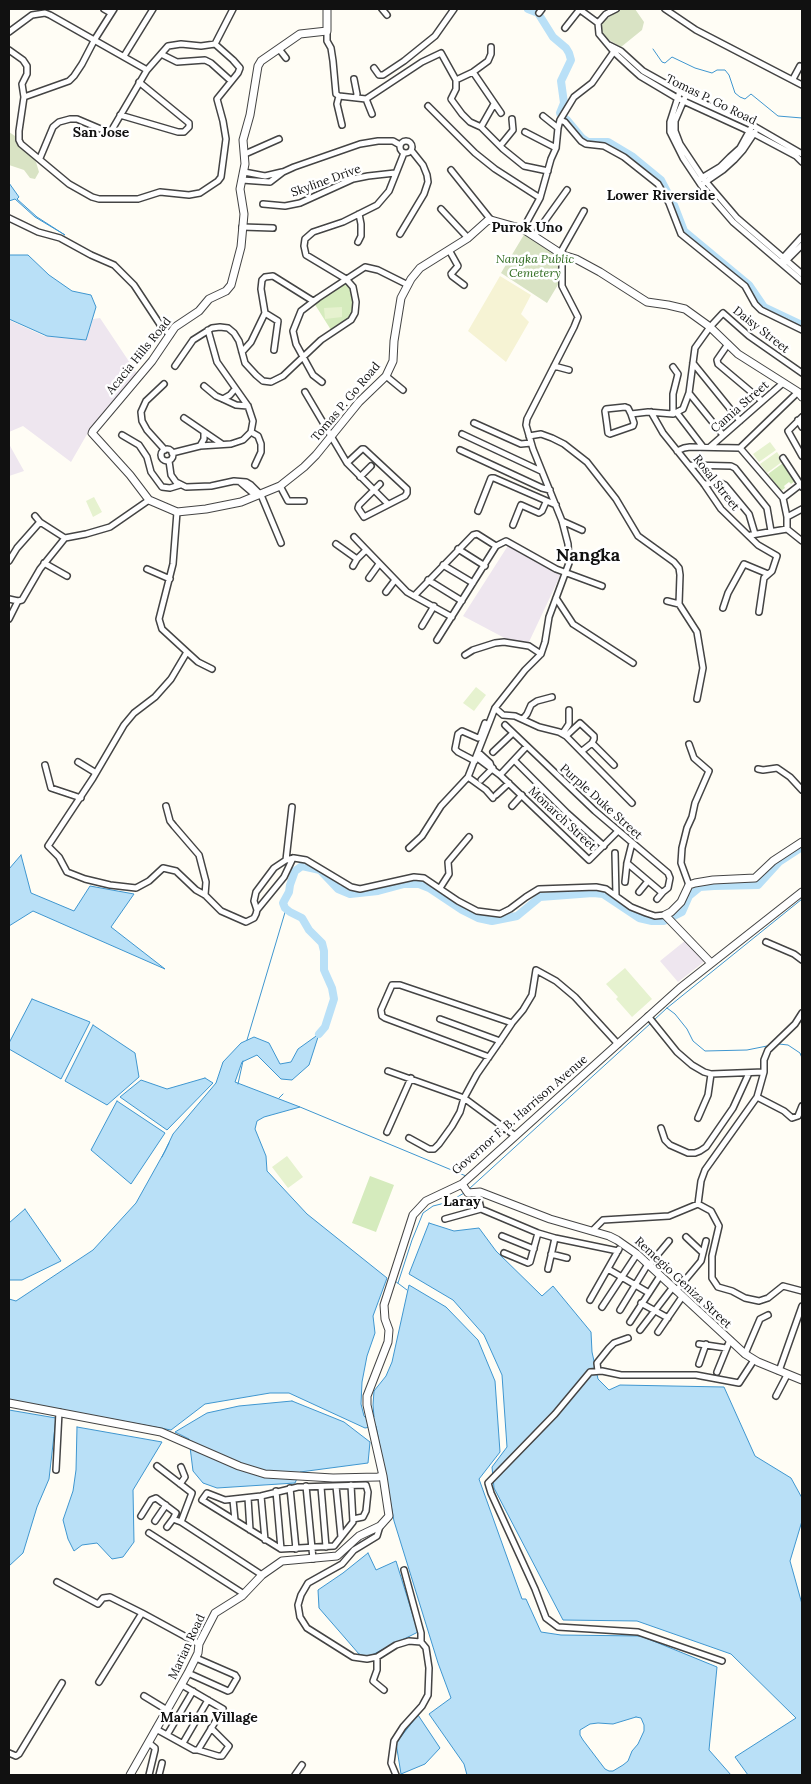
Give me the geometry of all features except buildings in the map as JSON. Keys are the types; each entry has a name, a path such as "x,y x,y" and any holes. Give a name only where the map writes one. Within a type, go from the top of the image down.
{"street":[{"path":"24,97 69,81 74,76 112,11 104,9"},
{"path":"124,56 153,9"},
{"path":"215,44 233,9"},
{"path":"327,9 327,41 331,48 336,94 366,99 422,62 441,53 456,80 456,88 451,99 470,122 481,127 524,166 548,171"},
{"path":"382,9 387,14"},
{"path":"374,68 379,75 383,75 404,61 435,36 454,9"},
{"path":"565,28 579,9 598,23 606,14 616,9"},
{"path":"665,9 696,30 802,85"},
{"path":"9,32 32,15 51,12 147,70"},
{"name":"Tomas P. Go Road","path":"598,23 599,34 607,43 643,71 680,91 682,98"},
{"name":"Acacia Hills Road","path":"92,433 152,361 175,327 199,311 209,299 226,291 231,285 241,247 244,206 240,189 245,154 243,140 250,115 258,66 261,61 300,34 327,30"},
{"path":"9,50 23,60 27,66 22,84 24,97 19,140 21,144 69,184 92,197 100,199 138,199 165,192 189,196 200,192 218,181 223,169 226,139 217,99 240,68 215,44 168,46 147,70 110,133 77,119 70,118 59,122 53,127 40,158"},
{"path":"456,80 473,72 488,61 491,47"},
{"path":"279,49 286,58"},
{"path":"523,229 540,198 556,148 558,128 562,118 574,98 592,83 615,50"},
{"name":"Tomas P. Go Road","path":"615,50 640,76 682,98 753,129 802,154"},
{"path":"160,54 177,62 205,60 211,63 231,82"},
{"path":"793,79 800,66"},
{"path":"473,72 501,113"},
{"path":"354,79 356,98"},
{"path":"120,116 178,132 184,132 189,127 189,123 139,82"},
{"path":"339,96 337,104 342,125"},
{"path":"682,98 670,122 670,132 682,158 733,222 802,274"},
{"path":"366,99 372,114"},
{"path":"481,127 494,104"},
{"path":"428,106 475,153 540,198"},
{"path":"543,116 558,128"},
{"path":"562,118 581,141 586,144 604,146 624,156 658,184 669,203 681,234 745,286 755,304 761,310 802,330"},
{"path":"500,146 513,130 512,120"},
{"path":"702,181 723,170 734,160 753,129"},
{"name":"Tomas P. Go Road","path":"753,129 796,156 802,162"},
{"path":"524,132 556,148"},
{"path":"245,154 279,139"},
{"path":"243,176 264,176 283,172 360,144 378,141 393,142 400,145"},
{"path":"400,145 403,141 408,141 412,146 411,150 423,165 428,182 424,194 400,234"},
{"path":"400,145 400,149 404,153"},
{"path":"175,366 193,340 208,330 220,326 228,328 234,333 246,363 256,375 263,381 271,382 284,376 332,332 351,320 355,313 356,302 353,287 346,279 306,255 305,239 313,232 377,205 388,191 404,153 411,150"},
{"path":"452,170 492,220 523,229 563,255 576,259 600,272 646,302 668,304 685,309 710,326 738,354 783,383 801,392 740,448 703,446 684,448 677,451"},
{"path":"243,176 266,182 274,180 283,172"},
{"name":"Skyline Drive","path":"263,204 286,206 300,203 353,179 395,173"},
{"path":"264,176 266,182"},
{"path":"534,236 567,190"},
{"path":"441,209 468,238"},
{"path":"409,848 422,836 441,806 468,777 495,708 525,670 541,654 549,617 569,563 570,553 562,521 526,428 527,419 578,317 562,286 562,248 584,211"},
{"path":"358,242 361,236 359,214"},
{"path":"9,218 38,232 60,238 114,265 134,285 161,326 170,335"},
{"name":"Tomas P. Go Road","path":"92,433 130,475 149,500 177,512 206,509 280,486 310,461 359,402 386,376 393,361 396,322 401,298 420,268 468,238 487,221 492,220"},
{"path":"242,227 273,228"},
{"path":"783,261 802,238"},
{"path":"783,261 802,245"},
{"path":"449,250 458,266 451,274 464,285"},
{"path":"783,261 802,281"},
{"path":"322,382 313,374 296,344 293,331 301,311 365,267 378,270 408,285"},
{"path":"242,352 255,336 265,313 261,290 262,280 273,276 313,301"},
{"path":"265,313 278,321 274,350"},
{"name":"Daisy Street","path":"710,326 725,313 749,336 802,373"},
{"path":"631,414 651,412 675,413 686,405 690,394 696,348 710,326"},
{"path":"164,384 146,402 141,412 142,421 147,430 164,450 169,450 172,453 200,446 231,444 243,440 251,432 253,421 248,406 217,362 208,330"},
{"path":"728,344 717,360 718,364 762,400"},
{"path":"693,363 740,421"},
{"path":"554,366 569,370"},
{"path":"673,367 678,374 673,394 675,413 703,446"},
{"path":"386,376 403,390"},
{"name":"Camia Street","path":"710,447 783,383"},
{"path":"204,386 216,396 236,405 248,406"},
{"path":"223,399 230,395 235,388"},
{"path":"305,392 347,463 388,504"},
{"path":"690,394 723,435"},
{"path":"625,407 628,408 631,414 633,426 614,434 608,433 606,409 625,407"},
{"name":"Rosal Street","path":"651,412 663,433 690,465 721,509 748,536 776,556 772,571 768,574"},
{"path":"184,418 222,444"},
{"path":"800,419 802,427"},
{"path":"800,419 788,431 802,456"},
{"path":"474,423 521,444 531,443"},
{"path":"200,446 204,439 204,432"},
{"path":"251,432 258,436 261,444 261,452 256,465"},
{"path":"462,434 542,471"},
{"path":"529,436 541,434 564,444 591,467 616,498 638,536 674,562 679,568 679,604 696,632 703,668 697,699"},
{"path":"122,435 139,445 147,457 151,472 162,487 170,488 180,485 198,488 234,481 240,482 256,494 265,508 281,543"},
{"path":"740,448 783,498 788,529 802,541"},
{"path":"347,463 364,449 407,489 405,496 364,517 358,506 380,484"},
{"path":"164,450 162,457 164,460 169,461"},
{"path":"460,450 550,490"},
{"path":"172,453 172,458 169,461 171,475 180,485"},
{"path":"783,458 802,486 783,498"},
{"path":"690,465 731,466 735,468 767,508 771,531"},
{"path":"360,477 371,466"},
{"path":"478,510 491,478 556,505"},
{"path":"704,484 725,484 749,514 754,534"},
{"path":"280,486 288,501 304,501"},
{"path":"9,619 18,601 24,598 44,563 65,538 110,528 149,500"},
{"path":"513,525 522,505 539,512 542,511 546,502"},
{"path":"787,517 802,509"},
{"path":"177,512 176,550 159,619 162,629 198,662 212,669"},
{"path":"35,516 40,522 65,538"},
{"path":"562,521 582,530"},
{"path":"9,561 17,548 40,522"},
{"path":"748,536 788,529"},
{"path":"414,596 458,549 475,534 496,546"},
{"path":"354,537 407,592 452,617"},
{"path":"437,640 496,546 506,541 556,569 602,586"},
{"path":"336,544 357,559"},
{"path":"458,549 485,566"},
{"path":"353,566 366,550"},
{"path":"44,563 67,576"},
{"path":"369,578 379,564"},
{"path":"723,608 728,594 744,564 768,574 762,584 759,612"},
{"path":"443,565 473,583"},
{"path":"147,569 170,579"},
{"path":"386,592 394,580"},
{"path":"428,580 462,601"},
{"path":"9,598 18,601"},
{"path":"556,598 573,624 633,663"},
{"path":"667,602 679,604"},
{"path":"422,626 434,606"},
{"path":"465,656 474,650 495,642 528,646 541,654"},
{"path":"187,652 171,679 155,697 134,713 124,725 81,798 48,846 59,856 66,872 99,882 136,888 149,881 163,868 176,871 196,890 205,895 220,911 244,922 254,918 257,910 284,877 294,858"},
{"path":"523,719 531,704 552,697"},
{"path":"495,708 503,715 523,719 539,727 564,735 632,803"},
{"path":"564,735 569,724 569,710"},
{"name":"Monarch Street","path":"484,723 478,738 462,731 458,734 455,748 458,752 476,756 490,763 500,775 589,860 618,831"},
{"path":"564,735 582,723 594,736 592,743 582,751"},
{"name":"Purple Duke Street","path":"505,725 595,811 668,873 670,878 668,888 661,892"},
{"path":"493,752 513,733"},
{"path":"592,743 614,765"},
{"path":"668,917 681,902 689,885 681,857 695,802 709,771 694,758 690,744"},
{"path":"500,775 528,746"},
{"path":"514,760 567,813 604,846"},
{"path":"78,762 96,773"},
{"path":"45,765 51,788 81,798"},
{"path":"481,780 492,767"},
{"path":"758,768 763,770 777,768 802,790"},
{"path":"468,777 495,797 509,783"},
{"path":"512,806 522,796"},
{"path":"166,806 170,821 199,854 206,882 205,895"},
{"path":"286,860 292,807"},
{"path":"440,888 449,874 448,862 469,838"},
{"path":"689,885 713,880 755,878 772,861 802,842"},
{"path":"625,882 626,864 632,843"},
{"path":"615,853 616,896"},
{"path":"257,910 254,901 256,892 274,868 286,860 294,858 313,863 351,887 360,889 414,877 424,878 458,901 477,910 500,914 510,910 539,889 596,887 606,889 631,907 646,914 668,917 711,963"},
{"path":"626,864 661,892 657,899"},
{"path":"639,892 648,881"},
{"name":"Governor F. B. Harrison Avenue","path":"383,1476 367,1405 367,1396 388,1342 389,1330 385,1319 384,1305 413,1215 426,1201 465,1188 514,1135 618,1044 651,1020 711,963 802,892"},
{"path":"766,942 794,954 802,960"},
{"path":"410,1138 429,1149 434,1149 452,1126 460,1112 464,1098 489,1057 532,995 536,970 556,981 575,996 618,1044"},
{"path":"489,1057 384,1018 381,1010 392,985 400,985 512,1023"},
{"path":"698,1204 705,1170 756,1097 764,1072 764,1060 768,1050 795,1024 802,1012"},
{"path":"440,1019 500,1041"},
{"path":"651,1020 677,1052 692,1065 711,1074 764,1072"},
{"path":"388,1071 464,1098 514,1135"},
{"path":"661,1128 670,1145 688,1152 700,1151 706,1147 733,1108 742,1092 749,1073"},
{"path":"698,1118 708,1095 711,1074"},
{"path":"387,1132 411,1078"},
{"path":"756,1097 784,1111 792,1118 798,1116 802,1106"},
{"name":"Remegio Geniza Street","path":"465,1188 484,1193 550,1219 609,1236 624,1243 745,1354 754,1360 802,1380"},
{"path":"477,1192 481,1209"},
{"path":"592,1232 603,1220 669,1216 698,1204"},
{"path":"698,1204 711,1211 719,1226 712,1256 712,1278 718,1287 732,1290 745,1298 759,1301 768,1298 783,1286 802,1291"},
{"path":"445,1219 481,1209 538,1233 618,1251"},
{"path":"504,1253 529,1263 538,1233"},
{"path":"502,1236 534,1249"},
{"path":"686,1237 703,1253"},
{"path":"548,1269 555,1238"},
{"path":"620,1310 648,1265 669,1241"},
{"path":"640,1330 654,1310 704,1257 706,1241"},
{"path":"590,1300 624,1243"},
{"path":"551,1254 567,1258"},
{"path":"602,1307 637,1254"},
{"path":"608,1269 649,1293"},
{"path":"630,1322 660,1276"},
{"path":"658,1332 682,1297"},
{"path":"642,1303 668,1318"},
{"path":"779,1371 802,1306"},
{"path":"745,1354 760,1320 768,1315"},
{"path":"598,1371 597,1363 609,1348 614,1343 628,1338"},
{"path":"717,1372 730,1340"},
{"path":"699,1344 726,1348"},
{"path":"699,1364 706,1344"},
{"path":"722,1661 638,1632 558,1627 546,1618 488,1483 554,1414 590,1372 598,1371 621,1375 696,1375 739,1383 754,1360"},
{"path":"776,1396 787,1374"},
{"path":"9,1403 161,1432 239,1466 266,1474 333,1478 383,1476 389,1516 380,1526 377,1536 354,1550 342,1564 308,1583 298,1605 302,1622 312,1632 353,1657 377,1657 401,1643 409,1641 421,1642"},
{"path":"56,1470 59,1412"},
{"path":"157,1466 192,1494 181,1522"},
{"path":"180,1484 185,1477 181,1467"},
{"path":"351,1485 353,1522 334,1546 326,1547 281,1549 202,1500 207,1493 220,1499 233,1500 306,1486 321,1487 351,1485 366,1485 368,1492 366,1512 364,1516 353,1519"},
{"path":"306,1486 312,1559"},
{"path":"336,1486 341,1537"},
{"path":"321,1487 326,1547"},
{"path":"290,1488 296,1549"},
{"path":"276,1491 281,1549"},
{"path":"261,1496 265,1540"},
{"path":"248,1498 250,1530"},
{"path":"141,1516 152,1499 158,1499 176,1513 168,1528"},
{"path":"233,1500 235,1520"},
{"path":"155,1521 166,1505"},
{"path":"173,1519 181,1522 262,1575"},
{"name":"Marian Road","path":"130,1775 182,1685 196,1658 199,1644 215,1614 244,1594 262,1575 282,1561 337,1556 359,1536 380,1526"},
{"path":"149,1533 244,1594"},
{"path":"396,1775 391,1763 394,1741 403,1727 422,1706 428,1695 428,1656 426,1648 421,1642 421,1633 404,1570"},
{"path":"58,1582 98,1604 103,1598 110,1597 199,1644"},
{"path":"99,1682 142,1613"},
{"path":"377,1657 377,1670 373,1681 384,1690"},
{"path":"188,1673 228,1691 230,1690 236,1678 235,1675 196,1658"},
{"path":"9,1753 16,1756 19,1754 62,1683"},
{"path":"182,1685 223,1709 198,1750"},
{"path":"167,1735 193,1691"},
{"path":"144,1696 167,1710"},
{"path":"183,1743 208,1700"},
{"path":"156,1729 194,1750 222,1756 229,1746 211,1728"},
{"path":"149,1775 156,1750 150,1742"},
{"path":"159,1775 162,1763"},
{"path":"295,1775 302,1765"}],"shaded area":[{"path":"500,276 531,295 521,314 529,322 506,362 468,331"},
{"path":"100,318 138,375 90,429 71,462 23,426 9,432 9,320 44,336 86,340 93,319"},
{"path":"9,444 24,471 9,476"},
{"path":"509,544 561,574 528,644 514,643 463,616"},
{"path":"686,940 705,961 678,982 660,961"}],"green space":[{"path":"620,9 635,9 644,22 642,30 621,47 604,37 600,24"},
{"path":"9,132 15,136 21,147 29,152 36,162 39,172 35,179 30,178 24,170 9,165"},
{"name":"Nangka Public Cemetery","path":"525,233 561,256 562,261 558,272 559,283 547,303 501,273"},
{"path":"345,282 349,285 353,310 350,318 331,330 314,303"},
{"path":"342,307 342,317 325,319 324,308"},
{"path":"770,442 776,450 759,462 753,454"},
{"path":"777,452 783,461 767,473 760,464"},
{"path":"783,463 795,481 791,484 789,482 781,491 768,474"},
{"path":"94,497 102,512 93,517 86,501"},
{"path":"476,687 486,695 474,711 463,703"},
{"path":"625,968 652,999 632,1017 606,984"},
{"path":"287,1156 303,1177 288,1188 272,1167"},
{"path":"370,1176 394,1185 376,1232 352,1223"}],"water":[{"path":"9,183 19,197 17,199 37,217 65,235 35,217 15,199 9,201"},
{"path":"9,255 28,255 49,275 72,291 91,295 96,307 86,340 47,336 9,319"},
{"path":"21,855 31,893 74,911 90,886 134,894 111,927 165,969 33,911 9,926 9,869"},
{"path":"32,999 90,1022 61,1079 9,1049 9,1043"},
{"path":"93,1025 135,1053 139,1077 107,1105 65,1081"},
{"path":"319,1034 309,1065 292,1080 281,1079 257,1055 242,1062 235,1082 300,1107 264,1117 257,1121 255,1129 266,1156 267,1171 307,1214 387,1278 373,1316 375,1333 367,1356 362,1382 361,1404 364,1416 367,1419 374,1417 374,1391 386,1376 392,1362 409,1285 446,1307 478,1340 495,1381 500,1452 479,1479 522,1599 526,1599 541,1632 561,1635 641,1636 717,1667 709,1750 731,1775 467,1775 464,1764 429,1714 451,1698 438,1663 394,1521 376,1426 365,1428 289,1393 270,1393 205,1404 171,1430 9,1400 9,1299 16,1301 93,1250 136,1203 173,1134 216,1083 223,1062 241,1043 254,1037 269,1043 280,1064 291,1062 298,1049","holes":["636,1717 641,1718 644,1731 638,1744 632,1751 628,1761 613,1771 605,1769 580,1735 580,1730 590,1724 613,1724"]},
{"path":"205,1078 213,1083 167,1130 120,1097 141,1080 167,1089"},
{"path":"117,1101 165,1133 131,1184 91,1150"},
{"path":"25,1209 61,1261 22,1280 9,1280 9,1223"},
{"path":"429,1223 454,1231 479,1228 496,1251 542,1296 553,1286 591,1332 592,1352 598,1379 609,1390 620,1385 724,1387 755,1456 791,1478 802,1498 802,1521 790,1561 802,1604 802,1775 748,1775 735,1757 796,1718 731,1654 637,1621 563,1620 494,1488 492,1467 507,1447 502,1375 484,1335 453,1300 409,1274"},
{"path":"292,1401 344,1422 370,1442 368,1463 300,1472 295,1483 217,1488 203,1483 193,1471 189,1439 175,1432 207,1413 239,1406"},
{"path":"9,1410 56,1418 49,1479 37,1507 23,1553 9,1566"},
{"path":"77,1427 162,1442 133,1490 134,1542 123,1557 112,1559 97,1543 82,1545 74,1551 68,1539 63,1520 73,1491 76,1470"},
{"path":"368,1553 376,1570 396,1561 418,1632 368,1657 359,1654 319,1608 318,1590"},
{"path":"418,1715 440,1748 425,1764 401,1774 396,1743"}],"waterway":[{"path":"528,9 538,13 553,37 569,53 571,60 561,81 564,103 560,113 561,116 588,142 608,142 633,157 661,180 674,205 684,231 749,285 764,307 802,325"},
{"path":"653,49 662,62 665,63 672,57 695,68 712,73 717,70 725,70 729,75 735,93 740,97 745,99 751,94 778,116 802,118"},
{"path":"319,1034 325,1027 334,999 332,988 324,970 322,943 309,930 302,918 290,912 283,903 289,892 295,871 302,866 320,870 338,889 350,894 378,891 404,884 419,884 429,888 462,910 478,918 492,921 517,916 540,897 593,893 603,894 639,918 664,921 682,912 689,896 700,887 758,885 779,862 802,847"},
{"path":"654,1020 802,899"},
{"path":"247,1040 286,909"},
{"path":"667,1008 675,1014 687,1029 693,1041 705,1051 747,1050 767,1046"},
{"path":"469,1189 651,1023"},
{"path":"779,1044 788,1045 800,1053 802,1058"},
{"path":"238,1084 243,1061"},
{"path":"279,1098 283,1094"},
{"path":"300,1107 466,1176"},
{"path":"162,1157 169,1143"},
{"path":"398,1283 423,1213 433,1206 449,1202 464,1193"},
{"path":"395,1281 407,1290"}],"district":[{"name":"San Jose","path":"101,133"},
{"name":"Lower Riverside","path":"661,196"},
{"name":"Purok Uno","path":"527,228"},
{"name":"Nangka","path":"588,556"},
{"name":"Laray","path":"462,1202"},
{"name":"Marian Village","path":"209,1718"}]}
